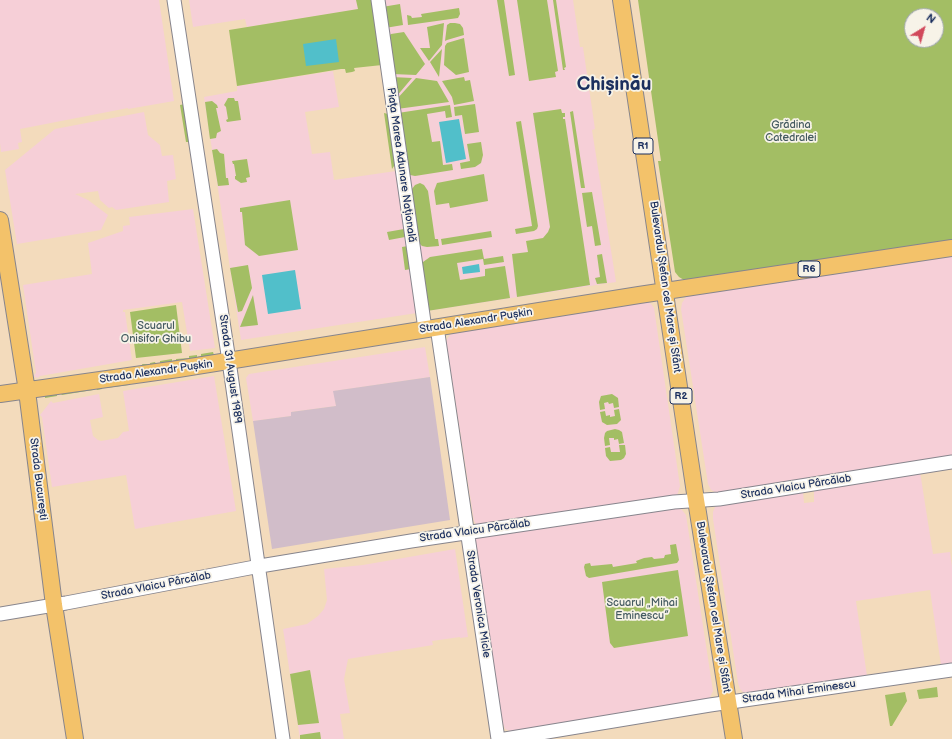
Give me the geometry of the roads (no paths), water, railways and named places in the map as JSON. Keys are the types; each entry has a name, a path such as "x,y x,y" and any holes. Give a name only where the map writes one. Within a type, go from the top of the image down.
{"main road":[{"name":"Bulevardul Ștefan cel Mare și Sfânt","path":"622,0 696,500 734,739"},
{"name":"Strada București","path":"0,220 27,391 54,605 75,739"},
{"name":"Strada Alexandr Pușkin","path":"0,394 229,361 666,291 952,248"}],"street":[{"name":"Strada 31 August 1989","path":"174,0 260,566 283,739"},
{"name":"Piața Marea Adunare Națională","path":"378,0 431,328"},
{"name":"Strada Veronica Micle","path":"431,328 467,533 498,739"},
{"name":"Strada Vlaicu Pârcălab","path":"0,614 260,566 467,533 696,500 719,499 952,462"},
{"name":"Strada Mihai Eminescu","path":"505,739 728,703 952,670"}],"water":[{"path":"336,39 339,62 306,66 303,44"},
{"path":"459,119 466,159 446,163 439,122"},
{"path":"479,264 480,272 463,274 462,267"},
{"path":"295,270 301,309 268,314 262,275"}],"district":[{"name":"Chișinău","path":"614,85"}],"park label":[{"name":"Grădina Catedralei","path":"791,131"},
{"name":"Scuarul Onisifor Ghibu","path":"156,332"},
{"name":"Scuarul „Mihai Eminescu”","path":"642,609"}]}
